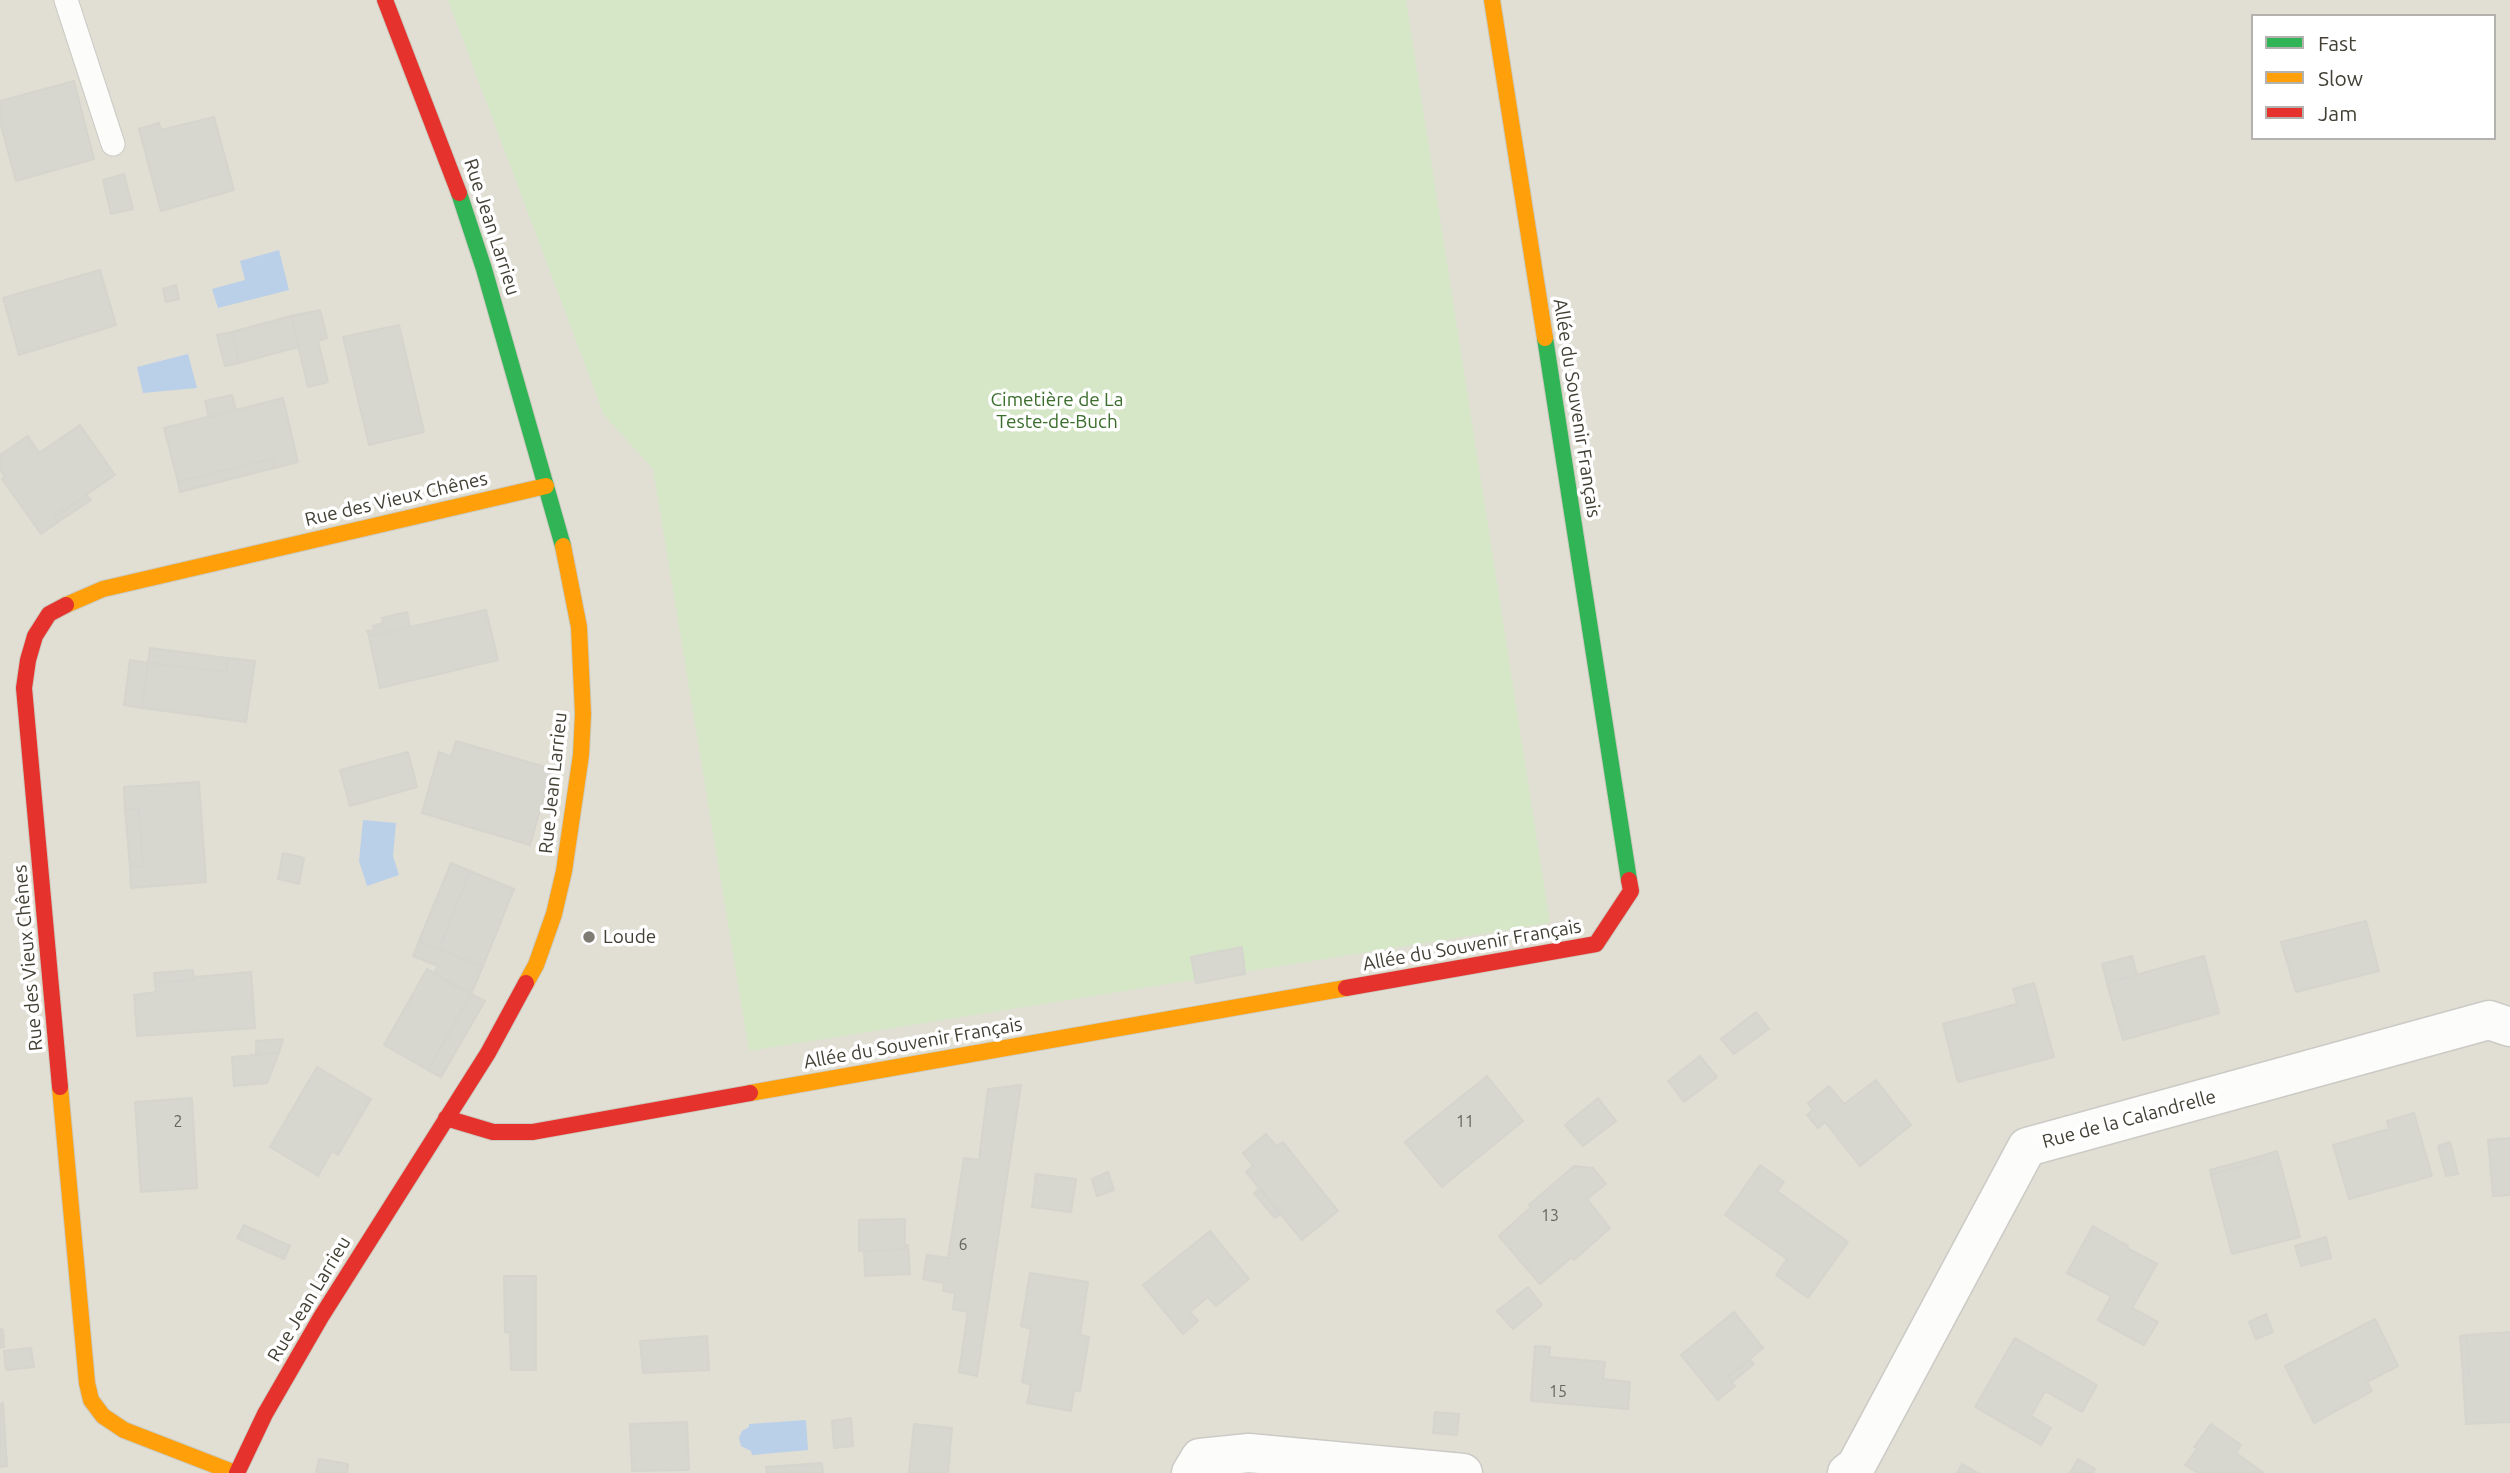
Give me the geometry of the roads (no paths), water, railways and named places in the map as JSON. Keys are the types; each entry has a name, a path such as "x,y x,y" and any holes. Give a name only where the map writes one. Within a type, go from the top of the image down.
{"street":[{"name":"Rue Jean Larrieu","path":"236,1473 265,1414 321,1317 501,1031 536,965 554,914 574,808 583,714 579,627 574,591 480,257 421,87 385,0"},
{"name":"Allée du Souvenir Français","path":"446,1118 493,1132 532,1132 1596,944 1631,891 1492,0"},
{"name":"Rue des Vieux Chênes","path":"236,1473 124,1430 103,1416 91,1400 24,688 35,636 49,614 72,601 103,589 546,486"},
{"name":"Rue de la Calandrelle","path":"1847,1473 1856,1466 2027,1147 2489,1020 2510,1027"},
{"path":"1191,1473 1200,1458 1249,1453 1464,1473"}],"lane":[{"path":"66,0 113,144"}],"water":[{"path":"279,250 289,290 218,308 212,289 245,280 240,261"},
{"path":"188,354 197,388 143,393 137,367"},
{"path":"363,820 396,823 393,856 399,875 367,886 359,861"},
{"path":"806,1420 808,1450 752,1455 751,1451 741,1446 739,1438 749,1424"}],"place":[{"name":"Loude","path":"589,937"}],"park label":[{"name":"Cimetière de La Teste-de-Buch","path":"1057,411"}]}
